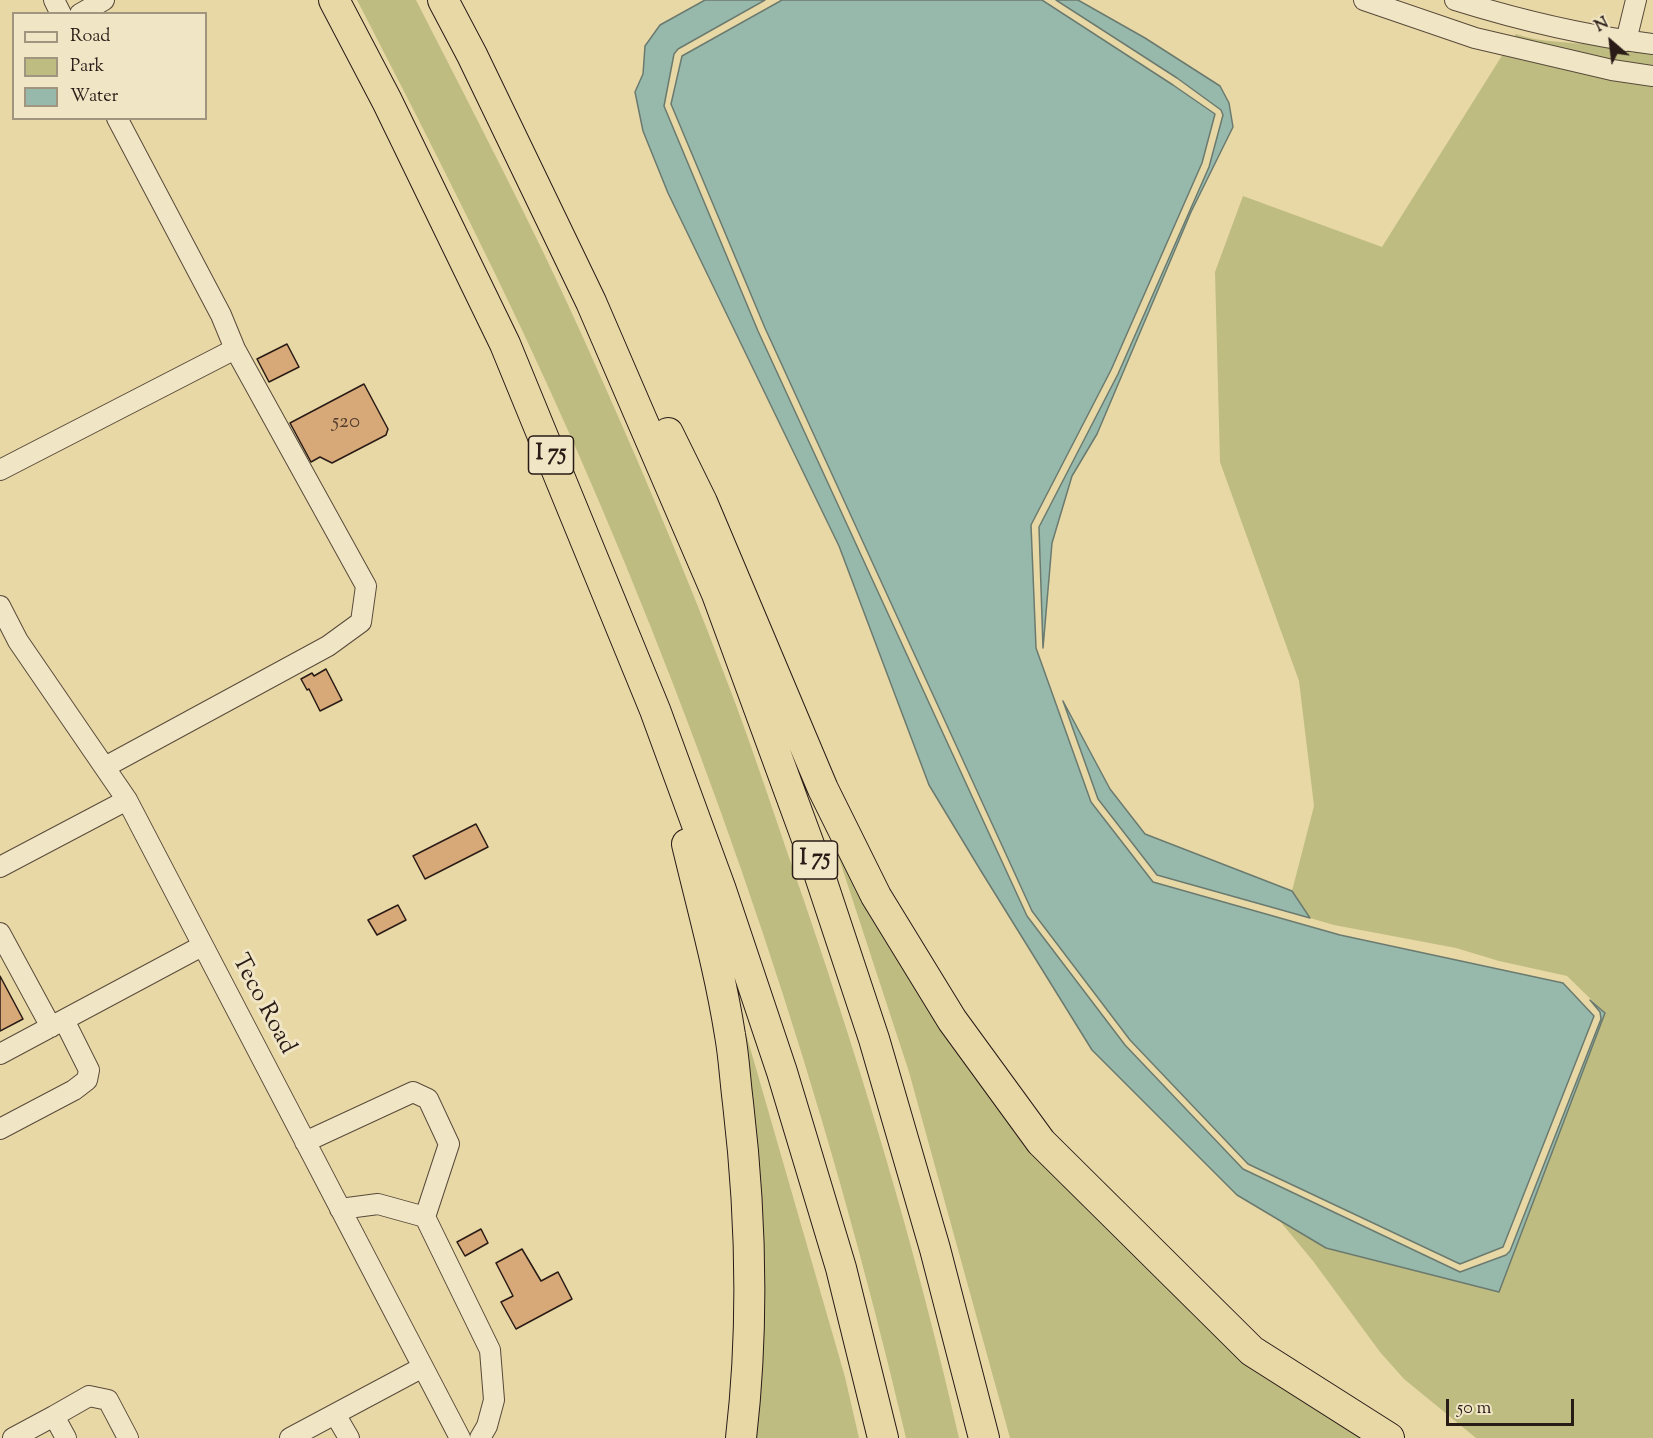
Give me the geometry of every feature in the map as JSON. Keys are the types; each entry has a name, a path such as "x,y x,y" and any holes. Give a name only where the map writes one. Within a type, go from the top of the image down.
{"highway":[{"name":"I 75","path":"334,0 387,100 505,344 655,710 721,890 782,1072 841,1268 883,1438"},
{"name":"I 75","path":"443,0 472,55 591,302 717,594 815,861 874,1039 929,1227 984,1438"},
{"path":"591,302 652,402 702,502 823,789 876,896 952,1020 1041,1143 1252,1351 1389,1438"},
{"path":"655,710 710,937 730,1035 742,1139 747,1216 749,1303 741,1438"}],"street":[{"path":"83,12 104,0"},
{"path":"1364,0 1475,38 1612,70 1653,76"},
{"path":"1455,0 1496,12 1626,41 1653,44"},
{"path":"1626,41 1636,0"},
{"path":"105,767 328,646 362,622 366,586 235,349 221,315 118,120"},
{"path":"0,470 235,349"},
{"name":"Teco Road","path":"1,611 18,641 127,800 460,1438"},
{"path":"0,867 127,800"},
{"path":"0,933 90,1070 87,1080 74,1090 0,1129"},
{"path":"0,1054 202,946"},
{"path":"305,1142 413,1092 428,1099 449,1144 425,1217 490,1350 494,1400 487,1426 480,1438"},
{"path":"340,1209 378,1204 425,1217"},
{"path":"290,1438 423,1367"},
{"path":"13,1438 89,1396 108,1400 128,1438"},
{"path":"335,1414 349,1438"},
{"path":"54,1416 66,1438"}],"green space":[{"path":"357,0 416,0 542,249 656,503 742,723 816,936 862,1078 904,1221 959,1438 906,1438 841,1185 803,1059 763,934 675,688 626,566 550,389 414,110"},
{"path":"1516,34 1530,38 1653,54 1653,66 1612,61 1514,37"},
{"path":"1503,54 1611,80 1653,85 1653,1438 1476,1438 1404,1379 1380,1352 1313,1261 1279,1220 1326,1248 1499,1291 1605,1013 1567,976 1499,961 1456,948 1334,925 1310,918 1292,891 1314,806 1299,681 1220,462 1215,272 1243,196 1382,247"},
{"path":"835,846 1035,1144 1370,1438 1010,1438 909,1072"},
{"path":"736,999 845,1377 859,1438 747,1438"}],"water":[{"path":"705,0 765,0 678,49 674,54 664,106 758,331 1027,916 1125,1045 1243,1169 1460,1272 1506,1255 1510,1251 1601,1019 1600,1012 1590,1000 1605,1013 1499,1292 1326,1248 1237,1195 1092,1050 981,871 929,785 839,546 668,193 643,131 635,92 643,74 645,46 660,25"},
{"path":"782,0 1042,0 1215,114 1202,163 1111,370 1031,525 1036,648 1091,802 1153,882 1340,935 1563,983 1594,1016 1503,1247 1460,1264 1248,1164 1130,1040 1032,911 765,328 671,104 682,56"},
{"path":"1056,0 1078,0 1145,38 1220,86 1229,103 1233,127 1191,212 1097,434 1072,476 1052,543 1043,648 1039,527 1118,374 1209,167 1223,115 1221,110 1177,78"},
{"path":"1063,701 1110,789 1145,834 1292,891 1310,918 1157,875 1098,799"}],"building":[{"path":"287,344 299,367 269,382 257,359"},
{"path":"364,384 388,429 386,435 332,463 320,457 311,462 290,423"},
{"path":"326,669 342,700 320,711 301,679 312,673 314,676"},
{"path":"476,824 488,847 425,879 413,856"},
{"path":"398,905 406,920 377,935 368,920"},
{"path":"0,976 23,1019 0,1031"},
{"path":"481,1229 488,1243 465,1256 457,1242"},
{"path":"522,1249 541,1281 558,1272 572,1299 516,1329 501,1302 513,1296 496,1263"}]}
